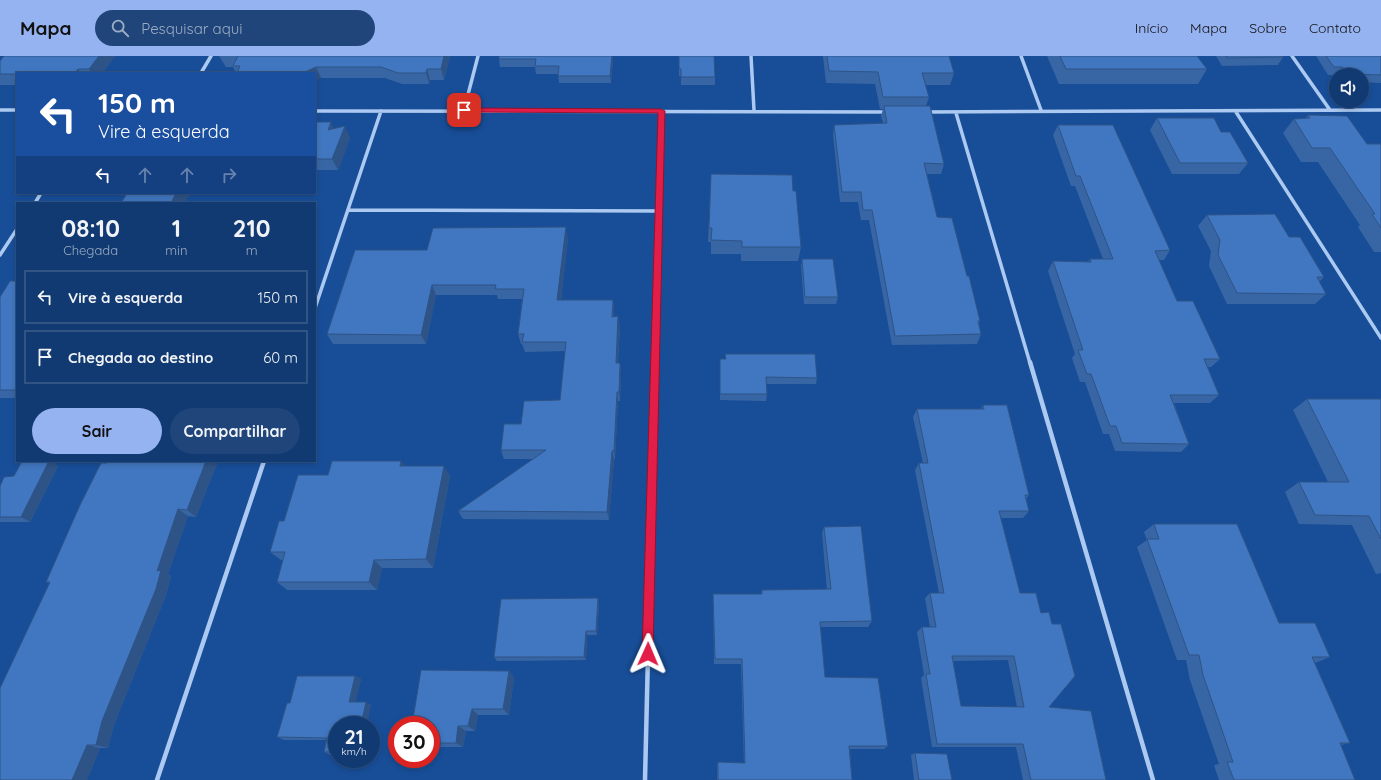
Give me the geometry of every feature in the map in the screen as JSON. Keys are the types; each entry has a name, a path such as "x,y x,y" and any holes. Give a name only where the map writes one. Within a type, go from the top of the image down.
{"street":[{"path":"202,72 211,56"},
{"path":"464,110 478,56"},
{"path":"751,56 754,110"},
{"path":"1020,56 1041,110"},
{"path":"1292,56 1330,110"},
{"path":"0,110 16,110"},
{"path":"316,111 754,110 894,112"},
{"path":"925,112 1041,110 1236,112 1381,110"},
{"path":"316,305 381,111"},
{"path":"645,780 661,111"},
{"path":"956,112 1153,780"},
{"path":"1236,112 1381,338"},
{"path":"348,210 659,211"},
{"path":"0,255 16,231"},
{"path":"157,780 264,462"}],"building":[{"path":"4,56 99,56 89,69 78,69 75,72 16,72 16,74 0,74 0,61"},
{"path":"238,56 444,56 441,69 427,69 426,73 398,73 381,67 316,67 305,72 237,72 240,66 233,66"},
{"path":"499,56 612,56 610,76 558,76 559,66 535,66 536,59 499,59"},
{"path":"679,56 714,56 715,77 681,77"},
{"path":"827,56 949,56 954,73 922,73 929,97 883,97 878,72 829,71"},
{"path":"1060,56 1197,56 1207,69 1066,69"},
{"path":"1226,56 1283,56 1283,57 1227,58"},
{"path":"1326,56 1381,56 1381,75 1369,75 1369,68 1334,67"},
{"path":"884,106 930,106 944,164 924,163 937,217 952,218 967,276 969,276 980,321 978,321 981,334 895,336 872,210 863,210 861,192 842,192 834,125 887,123"},
{"path":"1308,115 1347,116 1367,144 1381,144 1381,228 1372,214 1375,214 1330,148 1312,148 1294,119 1310,118"},
{"path":"1157,118 1214,118 1221,132 1230,132 1248,163 1180,163"},
{"path":"316,122 331,122 328,130 345,126 332,159 316,159"},
{"path":"1058,125 1113,125 1170,250 1155,251 1177,301 1193,301 1220,359 1204,359 1219,395 1170,395 1189,444 1122,443 1116,426 1110,426 1091,374 1087,374 1078,350 1083,350 1053,261 1091,262 1090,259 1113,259 1080,176 1076,176"},
{"path":"711,174 792,175 793,191 796,191 801,247 742,247 742,241 711,240 712,228 709,228"},
{"path":"176,194 172,202 122,202 126,195 121,195"},
{"path":"1275,214 1289,237 1300,237 1324,277 1317,277 1326,294 1237,293 1218,255 1220,240 1207,215"},
{"path":"566,227 557,300 613,300 612,317 618,316 616,363 620,363 619,392 617,392 614,451 612,451 607,512 458,511 546,450 501,450 504,424 521,424 524,401 560,400 566,342 522,342 524,334 518,334 524,289 495,289 496,285 432,285 421,335 327,334 355,250 427,250 433,228"},
{"path":"802,259 833,259 838,297 805,297"},
{"path":"10,281 16,281 16,390 0,390 0,297"},
{"path":"725,354 815,354 817,378 766,377 767,394 720,394 720,359 726,359"},
{"path":"1307,399 1381,399 1381,539 1369,516 1315,515 1299,482 1349,482"},
{"path":"983,405 1007,405 1029,495 1025,495 1029,511 999,511 1020,593 1036,593 1041,613 1049,612 1052,624 1061,624 1075,676 1049,707 1091,711 1106,780 1031,780 1023,744 937,744 926,674 930,674 922,627 936,627 930,593 944,593 919,463 928,463 917,409 984,409","holes":["952,656 1014,656 1024,707 961,706"]},
{"path":"332,461 401,461 400,466 444,466 426,559 374,560 369,582 277,582 285,552 270,552 279,521 284,521 298,475 328,475"},
{"path":"21,462 48,462 21,517 0,517 0,486 4,477 14,476"},
{"path":"206,462 187,510 178,509 157,571 161,570 156,589 102,721 96,745 87,745 72,780 0,780 0,688 50,582 46,582 80,505 101,463"},
{"path":"1154,524 1237,524 1279,623 1315,623 1330,657 1312,657 1350,743 1340,743 1355,780 1234,780 1227,762 1233,762 1203,675 1199,655 1189,655 1147,539 1159,539"},
{"path":"861,526 872,621 820,622 825,677 878,678 888,746 849,746 852,780 718,780 718,762 745,763 742,659 715,659 713,594 762,594 762,590 831,589 824,527"},
{"path":"598,598 596,631 586,631 584,657 494,657 501,599"},
{"path":"421,670 509,671 503,709 472,709 468,726 458,726 456,743 440,743 440,716 413,716"},
{"path":"297,676 355,676 349,702 366,702 363,716 328,716 328,752 324,752 327,738 277,737 287,703 290,703"},
{"path":"915,753 947,754 952,780 919,780"}],"route":[{"path":"464,110 661,111 648,654"}]}
